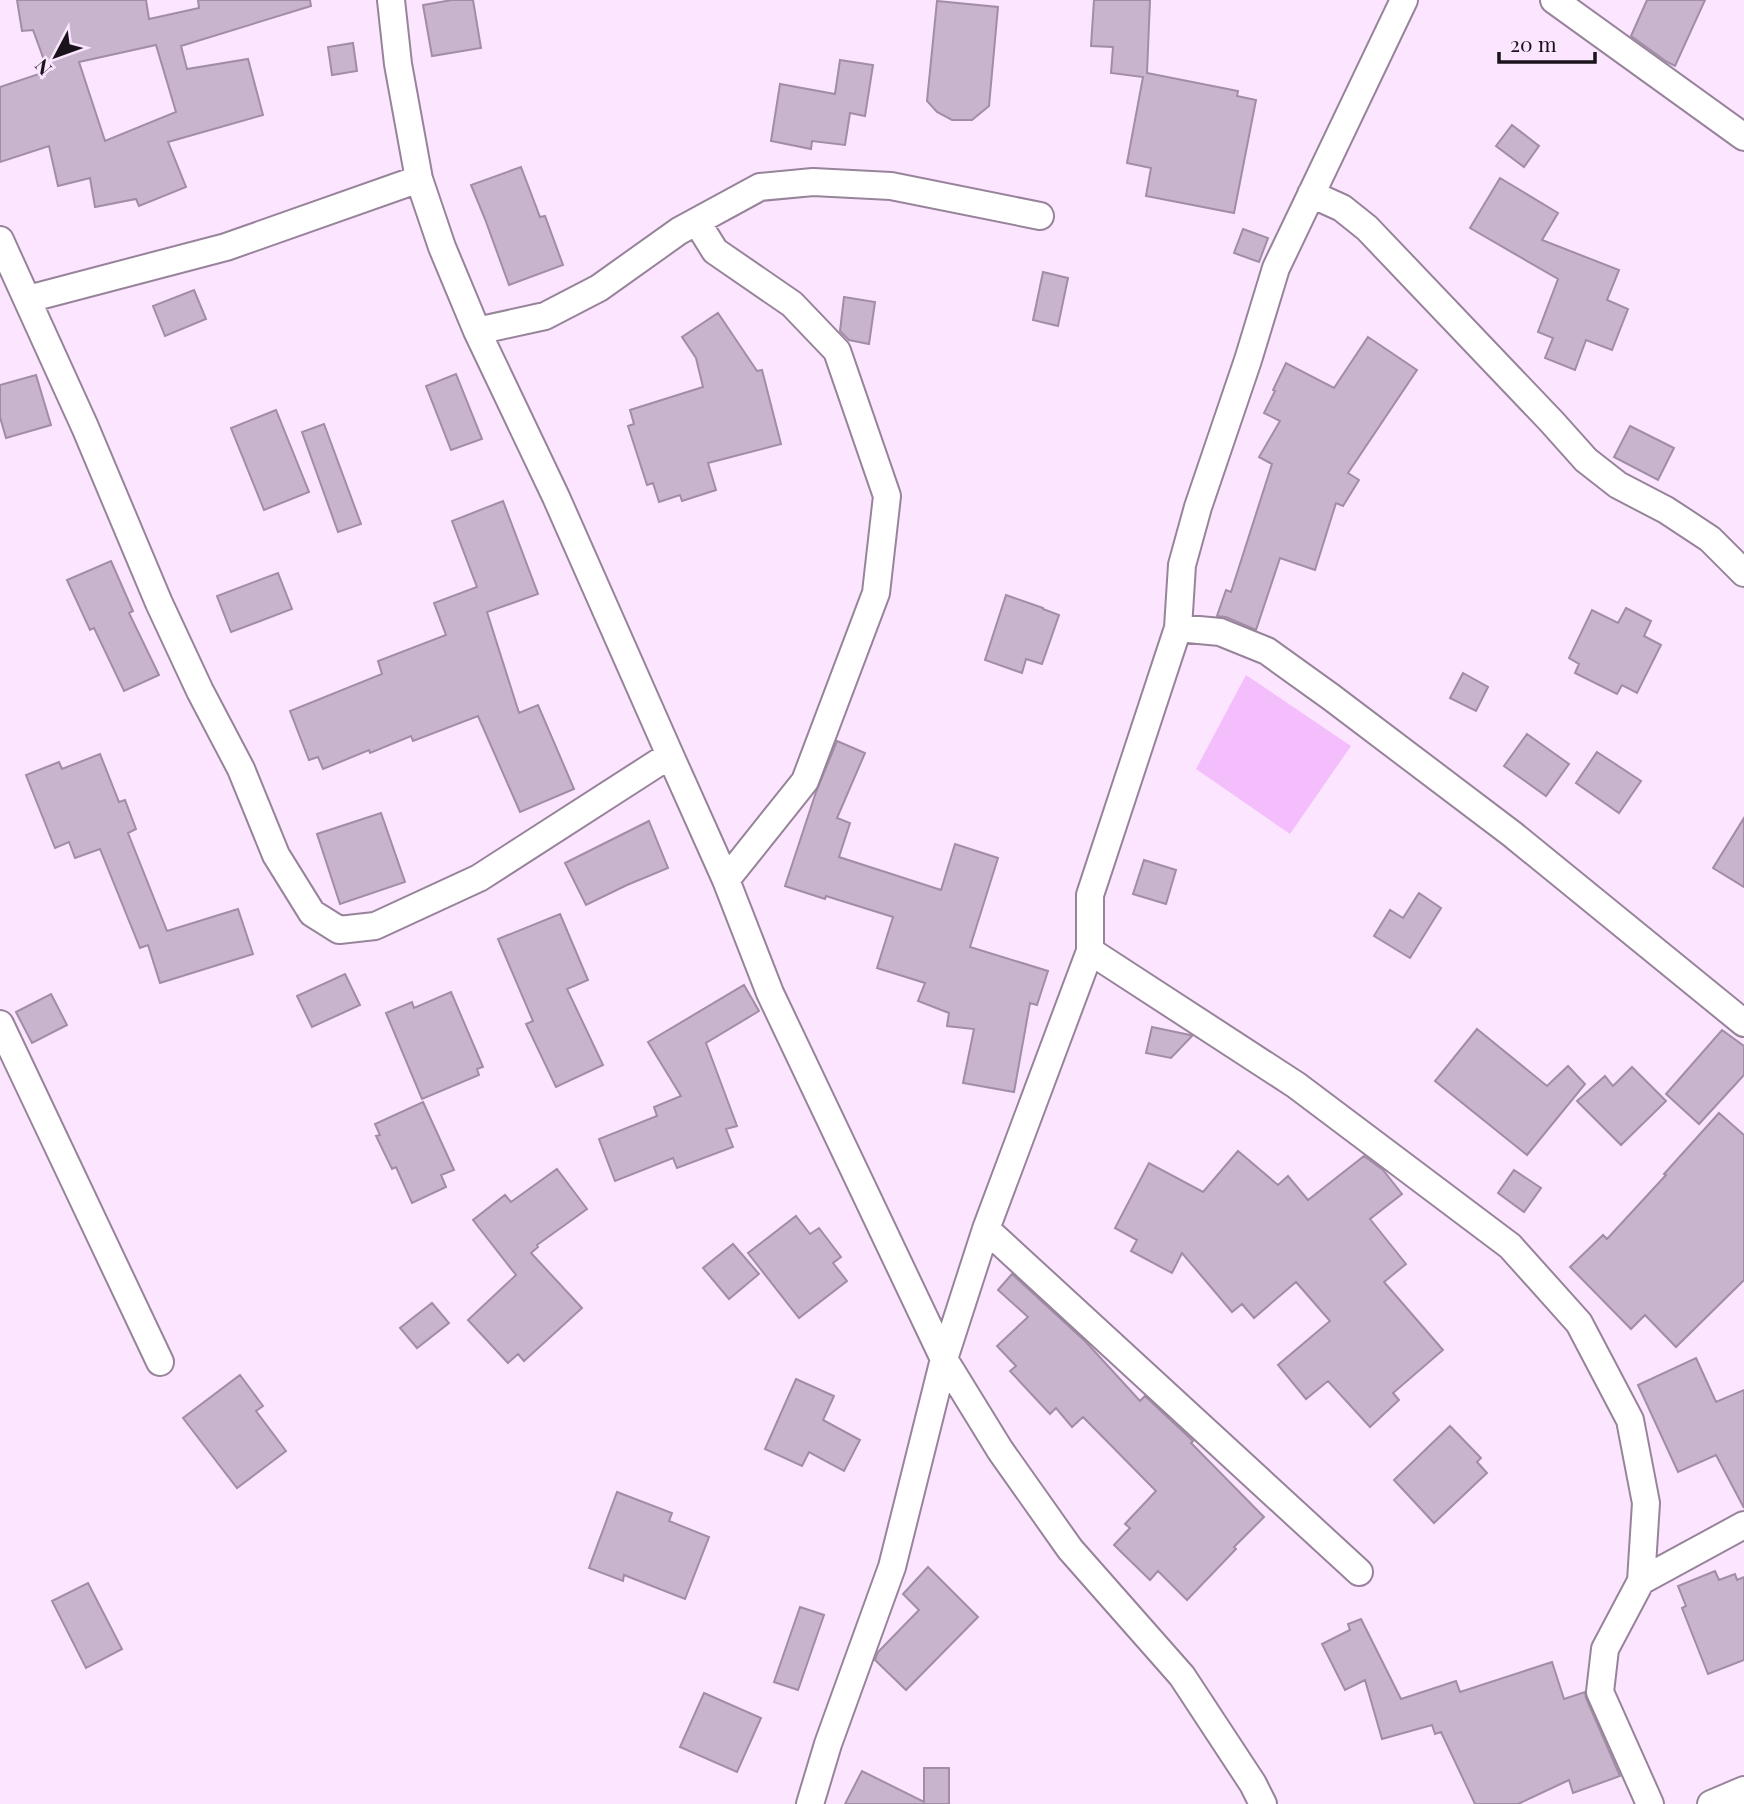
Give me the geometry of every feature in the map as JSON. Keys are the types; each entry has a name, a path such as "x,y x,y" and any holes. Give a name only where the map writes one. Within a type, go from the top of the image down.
{"street":[{"path":"391,0 398,64 419,179 442,247 477,331 556,497 726,880 771,993 944,1359 1000,1450 1070,1549 1182,1676 1253,1784 1263,1804"},
{"path":"810,1804 828,1744 892,1567 944,1359 986,1229 1090,951 1090,895 1178,628 1182,565 1198,507 1276,268 1404,0"},
{"path":"1554,0 1744,137"},
{"path":"28,299 226,247 419,179"},
{"path":"477,331 545,316 599,288 679,231 760,187 813,182 891,186 1040,216"},
{"path":"1311,194 1342,208 1367,228 1586,460 1618,485 1665,510 1710,539 1744,573"},
{"path":"697,222 715,251 792,303 837,351 887,496 876,593 805,781 726,880"},
{"path":"0,240 85,427 159,603 200,691 241,769 276,855 312,913 340,930 375,926 479,878 670,755"},
{"path":"1178,628 1220,632 1267,651 1513,834 1744,1023"},
{"path":"1090,951 1296,1085 1500,1238 1579,1323 1630,1420 1646,1503 1640,1581 1605,1649 1600,1692 1650,1804"},
{"path":"0,1024 160,1362"},
{"path":"986,1229 1359,1572"},
{"path":"1640,1581 1744,1525"},
{"path":"1711,1804 1744,1790"}],"shaded area":[{"path":"1246,675 1351,746 1290,834 1196,769"}],"building":[{"path":"17,0 146,0 149,19 199,8 198,0 310,0 311,6 181,46 187,69 248,59 263,115 168,142 186,187 139,206 136,199 95,207 90,178 58,186 49,146 0,162 0,87 48,71 33,30 22,31","holes":["156,45 176,112 105,141 79,62"]},
{"path":"473,0 481,48 432,56 423,5"},
{"path":"1094,0 1150,0 1147,73 1238,91 1237,96 1256,100 1234,213 1146,196 1151,168 1127,163 1143,77 1111,73 1113,47 1091,46"},
{"path":"1647,0 1705,0 1675,66 1631,36"},
{"path":"937,1 998,7 989,106 972,120 952,120 937,112 927,101"},
{"path":"353,43 357,71 332,75 328,47"},
{"path":"840,60 873,65 865,116 850,113 845,145 812,141 811,149 771,141 780,84 835,94"},
{"path":"1512,125 1539,146 1524,167 1496,146"},
{"path":"521,167 540,217 545,216 563,265 509,285 471,185"},
{"path":"1500,178 1558,213 1542,240 1619,270 1607,300 1628,309 1612,350 1586,340 1575,370 1545,358 1553,338 1538,332 1558,279 1470,228"},
{"path":"1243,229 1268,238 1259,262 1234,253"},
{"path":"1043,272 1068,278 1058,326 1033,320"},
{"path":"194,290 206,319 165,336 153,306"},
{"path":"844,297 875,302 869,344 849,340 840,331"},
{"path":"718,313 757,371 762,370 781,444 708,463 716,490 682,501 680,495 659,502 653,483 647,485 628,426 634,424 630,410 703,387 696,358 682,337"},
{"path":"1368,337 1417,370 1348,473 1359,480 1343,506 1336,503 1315,570 1280,558 1256,630 1217,616 1226,590 1231,592 1272,464 1259,457 1280,421 1264,413 1286,363 1334,388"},
{"path":"456,374 482,439 451,450 426,386"},
{"path":"36,375 51,425 6,438 0,417 0,385"},
{"path":"276,410 309,492 264,510 231,428"},
{"path":"324,424 361,524 338,532 302,432"},
{"path":"1630,426 1674,448 1658,480 1614,457"},
{"path":"503,501 538,594 487,612 519,713 538,705 574,789 520,812 478,716 413,741 411,736 370,753 369,750 323,769 318,757 309,760 290,711 382,674 378,661 446,635 434,603 477,587 452,521"},
{"path":"111,561 133,611 129,613 159,675 124,691 94,628 90,630 67,580"},
{"path":"278,573 292,609 231,632 217,596"},
{"path":"1006,595 1059,615 1042,664 1026,659 1022,673 985,660"},
{"path":"1626,608 1651,621 1644,636 1661,645 1637,693 1622,685 1617,694 1575,673 1579,664 1569,658 1592,610 1618,623"},
{"path":"1463,673 1488,687 1476,711 1450,698"},
{"path":"1527,734 1569,764 1546,796 1504,766"},
{"path":"837,741 865,753 837,818 850,823 839,857 941,890 955,844 998,858 970,947 1048,971 1037,1005 1030,1003 1014,1092 963,1083 974,1029 947,1026 949,1013 918,1001 925,983 877,968 893,917 785,886 816,792"},
{"path":"1597,752 1641,781 1619,813 1576,783"},
{"path":"100,754 119,802 125,800 136,829 128,833 167,931 238,909 253,954 160,983 148,945 140,948 100,849 75,858 69,842 55,848 26,775 59,762 62,769"},
{"path":"381,813 405,882 340,904 317,834"},
{"path":"1744,818 1744,887 1713,868"},
{"path":"649,821 668,868 586,905 565,863"},
{"path":"1144,860 1176,870 1166,904 1133,894"},
{"path":"1419,893 1441,908 1410,958 1374,936 1390,910 1403,918"},
{"path":"560,914 588,980 567,989 603,1065 556,1087 526,1024 533,1021 498,939"},
{"path":"345,974 360,1005 312,1027 297,996"},
{"path":"744,985 759,1011 706,1043 737,1126 726,1129 733,1147 677,1168 673,1158 615,1181 599,1139 657,1116 654,1107 681,1096 648,1042"},
{"path":"451,992 483,1067 477,1069 479,1075 422,1099 386,1013 412,1002 414,1008"},
{"path":"51,994 67,1025 32,1043 16,1012"},
{"path":"1152,1027 1192,1036 1171,1058 1146,1053"},
{"path":"1477,1029 1547,1086 1568,1066 1585,1084 1527,1155 1435,1081"},
{"path":"1722,1030 1744,1046 1744,1075 1699,1124 1666,1094"},
{"path":"1632,1067 1666,1101 1621,1145 1577,1101 1605,1076 1613,1086"},
{"path":"423,1102 454,1170 441,1175 446,1187 412,1203 396,1167 392,1169 376,1136 380,1135 375,1124"},
{"path":"1719,1113 1744,1135 1744,1280 1676,1347 1645,1315 1631,1329 1570,1267 1603,1235 1607,1239"},
{"path":"1238,1151 1278,1185 1288,1176 1308,1200 1364,1156 1383,1170 1402,1194 1370,1219 1406,1264 1384,1282 1443,1350 1393,1393 1399,1400 1370,1427 1328,1381 1306,1399 1278,1365 1330,1321 1296,1282 1254,1318 1242,1304 1232,1312 1182,1253 1172,1273 1131,1251 1137,1240 1115,1228 1149,1163 1203,1192"},
{"path":"557,1169 587,1209 537,1245 531,1253 582,1308 524,1361 518,1354 508,1363 468,1320 516,1275 473,1220 505,1195 511,1202"},
{"path":"1514,1170 1541,1188 1524,1212 1498,1193"},
{"path":"796,1216 810,1234 819,1228 841,1257 833,1263 847,1281 799,1318 748,1253"},
{"path":"733,1244 759,1274 729,1299 703,1268"},
{"path":"1012,1274 1086,1342 1140,1401 1145,1396 1193,1441 1191,1443 1264,1517 1187,1600 1158,1571 1150,1580 1114,1545 1130,1528 1125,1524 1156,1491 1083,1417 1072,1427 1056,1408 1050,1414 1010,1371 1016,1366 997,1346 1028,1317 998,1290"},
{"path":"432,1303 449,1323 417,1348 400,1328"},
{"path":"1696,1358 1716,1402 1744,1390 1744,1508 1716,1455 1678,1472 1638,1385"},
{"path":"240,1375 263,1406 256,1411 286,1451 237,1488 183,1418"},
{"path":"796,1379 834,1396 823,1420 860,1440 844,1471 809,1452 802,1466 765,1449"},
{"path":"1450,1426 1481,1458 1477,1462 1487,1473 1434,1523 1394,1480"},
{"path":"617,1492 672,1513 669,1521 709,1537 685,1599 624,1575 623,1581 589,1568"},
{"path":"928,1567 978,1617 906,1690 875,1660 878,1652 919,1610 903,1594"},
{"path":"1715,1571 1719,1580 1735,1574 1737,1580 1744,1577 1744,1660 1708,1674 1682,1608 1686,1606 1678,1586"},
{"path":"88,1583 122,1649 86,1668 52,1601"},
{"path":"800,1607 824,1615 798,1690 774,1682"},
{"path":"1361,1619 1401,1699 1456,1681 1460,1692 1552,1662 1564,1699 1585,1692 1620,1776 1573,1793 1569,1780 1518,1804 1475,1804 1441,1732 1435,1734 1432,1725 1382,1739 1365,1680 1345,1690 1322,1644 1350,1630 1348,1624"},
{"path":"704,1693 761,1718 737,1772 680,1747"},
{"path":"924,1768 949,1768 949,1804 845,1804 862,1771 924,1802"}]}
